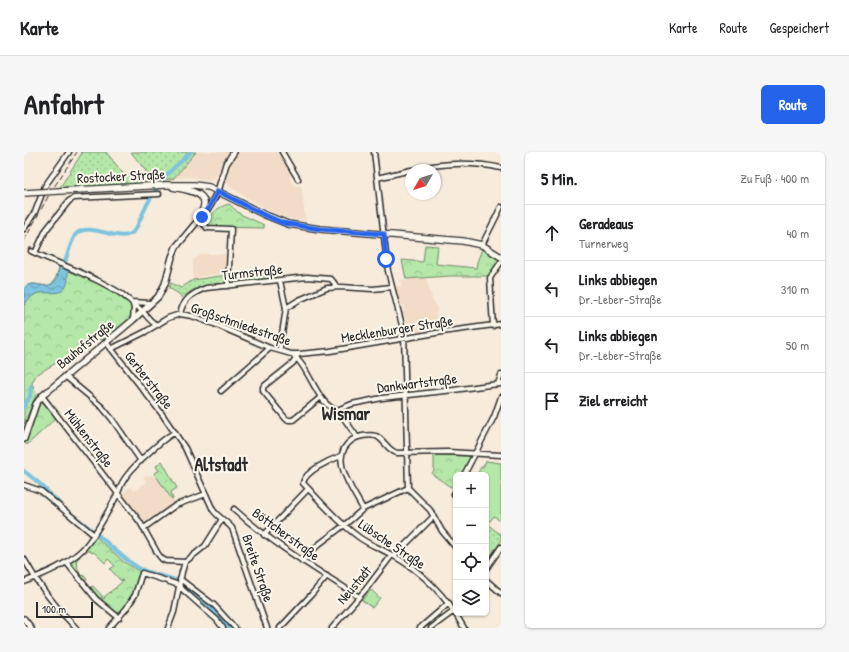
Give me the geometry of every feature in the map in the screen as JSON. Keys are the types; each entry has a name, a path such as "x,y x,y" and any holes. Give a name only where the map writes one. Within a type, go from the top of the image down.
{"main road":[{"name":"Rostocker Straße","path":"24,193 165,185 202,186 218,191 262,214 283,223 320,229 463,241 482,245"},
{"path":"165,185 195,192 201,196 204,203 200,219"},
{"path":"482,245 501,257"}],"street":[{"path":"24,229 35,212 45,186 69,152"},
{"name":"Bauhofstraße","path":"42,396 133,320 160,293 165,284 176,247 185,234 210,206 218,191 226,164 234,152"},
{"path":"282,152 298,179"},
{"path":"374,152 386,259 391,287 404,333 408,488 430,510 433,517 453,544"},
{"path":"441,164 501,168"},
{"path":"377,178 405,172"},
{"path":"158,194 74,198 69,201 46,230 33,252 106,285 132,302 143,311 151,321 158,324"},
{"path":"482,245 501,206"},
{"path":"200,219 207,228 231,229 228,286"},
{"path":"493,326 490,278 501,262"},
{"name":"Turmstraße","path":"180,314 184,303 195,292 206,288 307,277 331,279 335,284 334,287"},
{"path":"280,281 286,308 280,347"},
{"path":"286,308 327,288 340,286 373,289 391,287"},
{"path":"132,302 151,303"},
{"path":"132,302 134,308 133,320"},
{"name":"Großschmiedestraße","path":"158,324 174,315 180,314 192,316 270,348 296,355"},
{"name":"Bauhofstraße","path":"111,349 131,340 158,324"},
{"name":"Mecklenburger Straße","path":"296,355 501,324"},
{"name":"Gerberstraße","path":"106,342 156,405 185,448 206,494"},
{"path":"221,391 270,348"},
{"path":"296,355 293,363 263,387 264,392 286,419 289,420 293,420 321,397"},
{"path":"296,355 321,397 332,408 338,410 358,437"},
{"path":"293,363 298,362 302,364"},
{"path":"500,384 501,375"},
{"path":"65,376 102,407 141,461"},
{"name":"Dankwartstraße","path":"338,410 352,404 366,401 500,384"},
{"path":"24,439 36,404 42,396"},
{"name":"Mühlenstraße","path":"42,396 144,528 162,559 166,561 185,562"},
{"path":"466,472 494,416 501,397"},
{"path":"24,582 66,562 83,549 94,535 118,494 122,483 130,472 174,432"},
{"path":"363,509 346,477 341,461 344,447 358,437 375,436 381,439 392,451 397,453 476,453 501,455"},
{"name":"Lübsche Straße","path":"341,456 319,466 304,479 303,483 345,525 365,541 393,556 424,578 452,607 464,628"},
{"path":"24,485 41,491 94,535"},
{"path":"302,560 318,545 345,525 363,509 408,488"},
{"path":"264,534 308,489"},
{"path":"144,528 176,505 206,494"},
{"name":"Breite Straße","path":"206,494 213,510 227,522 234,532 267,628"},
{"name":"Böttcherstraße","path":"234,508 264,534 359,597"},
{"name":"Neustadt","path":"332,628 393,556 433,517"},
{"path":"168,628 174,612 180,579 185,562 205,546 222,519"},
{"path":"489,565 501,547"},
{"path":"24,559 53,604 76,628"},
{"path":"66,562 96,599 119,618"},
{"path":"109,628 119,618 135,595 142,573 179,585 217,620 223,628"},
{"path":"280,628 327,576"},
{"path":"180,579 214,605 234,628"},
{"path":"489,583 501,593"},
{"path":"420,628 452,607"},
{"path":"431,628 452,607"},
{"path":"24,619 30,628"}],"shaded area":[{"path":"196,152 229,152 215,177 210,180 185,177 173,179"},
{"path":"238,152 278,152 290,172 290,179 292,183 296,186 301,186 306,221 290,219 270,211 231,188 226,182 232,161"},
{"path":"202,254 226,254 225,274 208,275 193,279 193,260"},
{"path":"426,278 433,301 437,307 438,311 436,312 439,329 408,333 406,326 409,325 407,318 404,318 402,312 405,311 403,305 400,305 396,290 397,287 401,286 400,280"},
{"path":"162,461 177,488 171,492 174,503 143,524 121,494 130,487 134,491 146,482 143,478 159,471 156,466"}],"green space":[{"path":"80,152 106,152 126,177 135,170 140,176 151,178 131,152 196,152 173,179 154,181 157,185 57,192 82,153"},
{"path":"229,204 240,214 264,225 264,228 209,227 206,223 214,213 221,207"},
{"path":"425,245 438,246 436,264 476,268 482,249 500,261 488,276 450,276 406,279 402,260 423,262"},
{"path":"59,267 77,273 106,287 130,303 132,314 120,329 105,340 100,339 71,359 56,363 36,375 32,383 36,395 24,424 24,289 33,284 48,286 56,278"},
{"path":"227,275 226,283 197,288 182,298 179,294 169,288 171,283 181,288 193,280"},
{"path":"232,275 276,276 276,279 231,283"},
{"path":"40,403 43,403 56,418 27,445 25,443 33,418"},
{"path":"434,455 472,456 464,472 453,472 453,487 432,474 434,470"},
{"path":"162,461 177,488 171,492 173,499 154,473 159,471 156,466"},
{"path":"486,461 501,463 501,522 494,516 489,520 489,472 478,472 481,467 483,467"},
{"path":"489,525 501,535 501,541 489,559"},
{"path":"94,535 124,562 142,573 138,587 119,618 96,599 66,562 75,556","holes":["86,551 90,551 92,553 94,552 105,563 108,559 115,566 110,569 121,581 123,581 116,587 116,589 115,588 103,599 103,597 93,586 90,588 85,582 87,579 79,573 80,572 77,567 78,565 76,563 77,559 80,557 79,555 82,552 85,553"]},
{"path":"371,590 380,598 372,608 362,600"}],"water":[{"path":"59,267 68,271 65,288 58,292 36,294 24,305 24,289 26,286 30,284 53,284 57,279"}],"waterway":[{"path":"61,274 76,234 88,230 120,236 132,233 161,182 171,170 191,152"},
{"path":"24,407 30,396 31,386"},
{"path":"24,471 39,483 62,506"},
{"path":"70,513 92,530"},
{"path":"97,534 121,556 142,570 172,579 183,585 205,602 229,628"}],"railway":[{"path":"24,241 50,193 77,152"}],"district":[{"name":"Wismar","path":"346,414"},
{"name":"Altstadt","path":"221,465"}],"route":[{"path":"202,217 218,191 262,214 283,223 320,229 384,234 386,259"}]}
